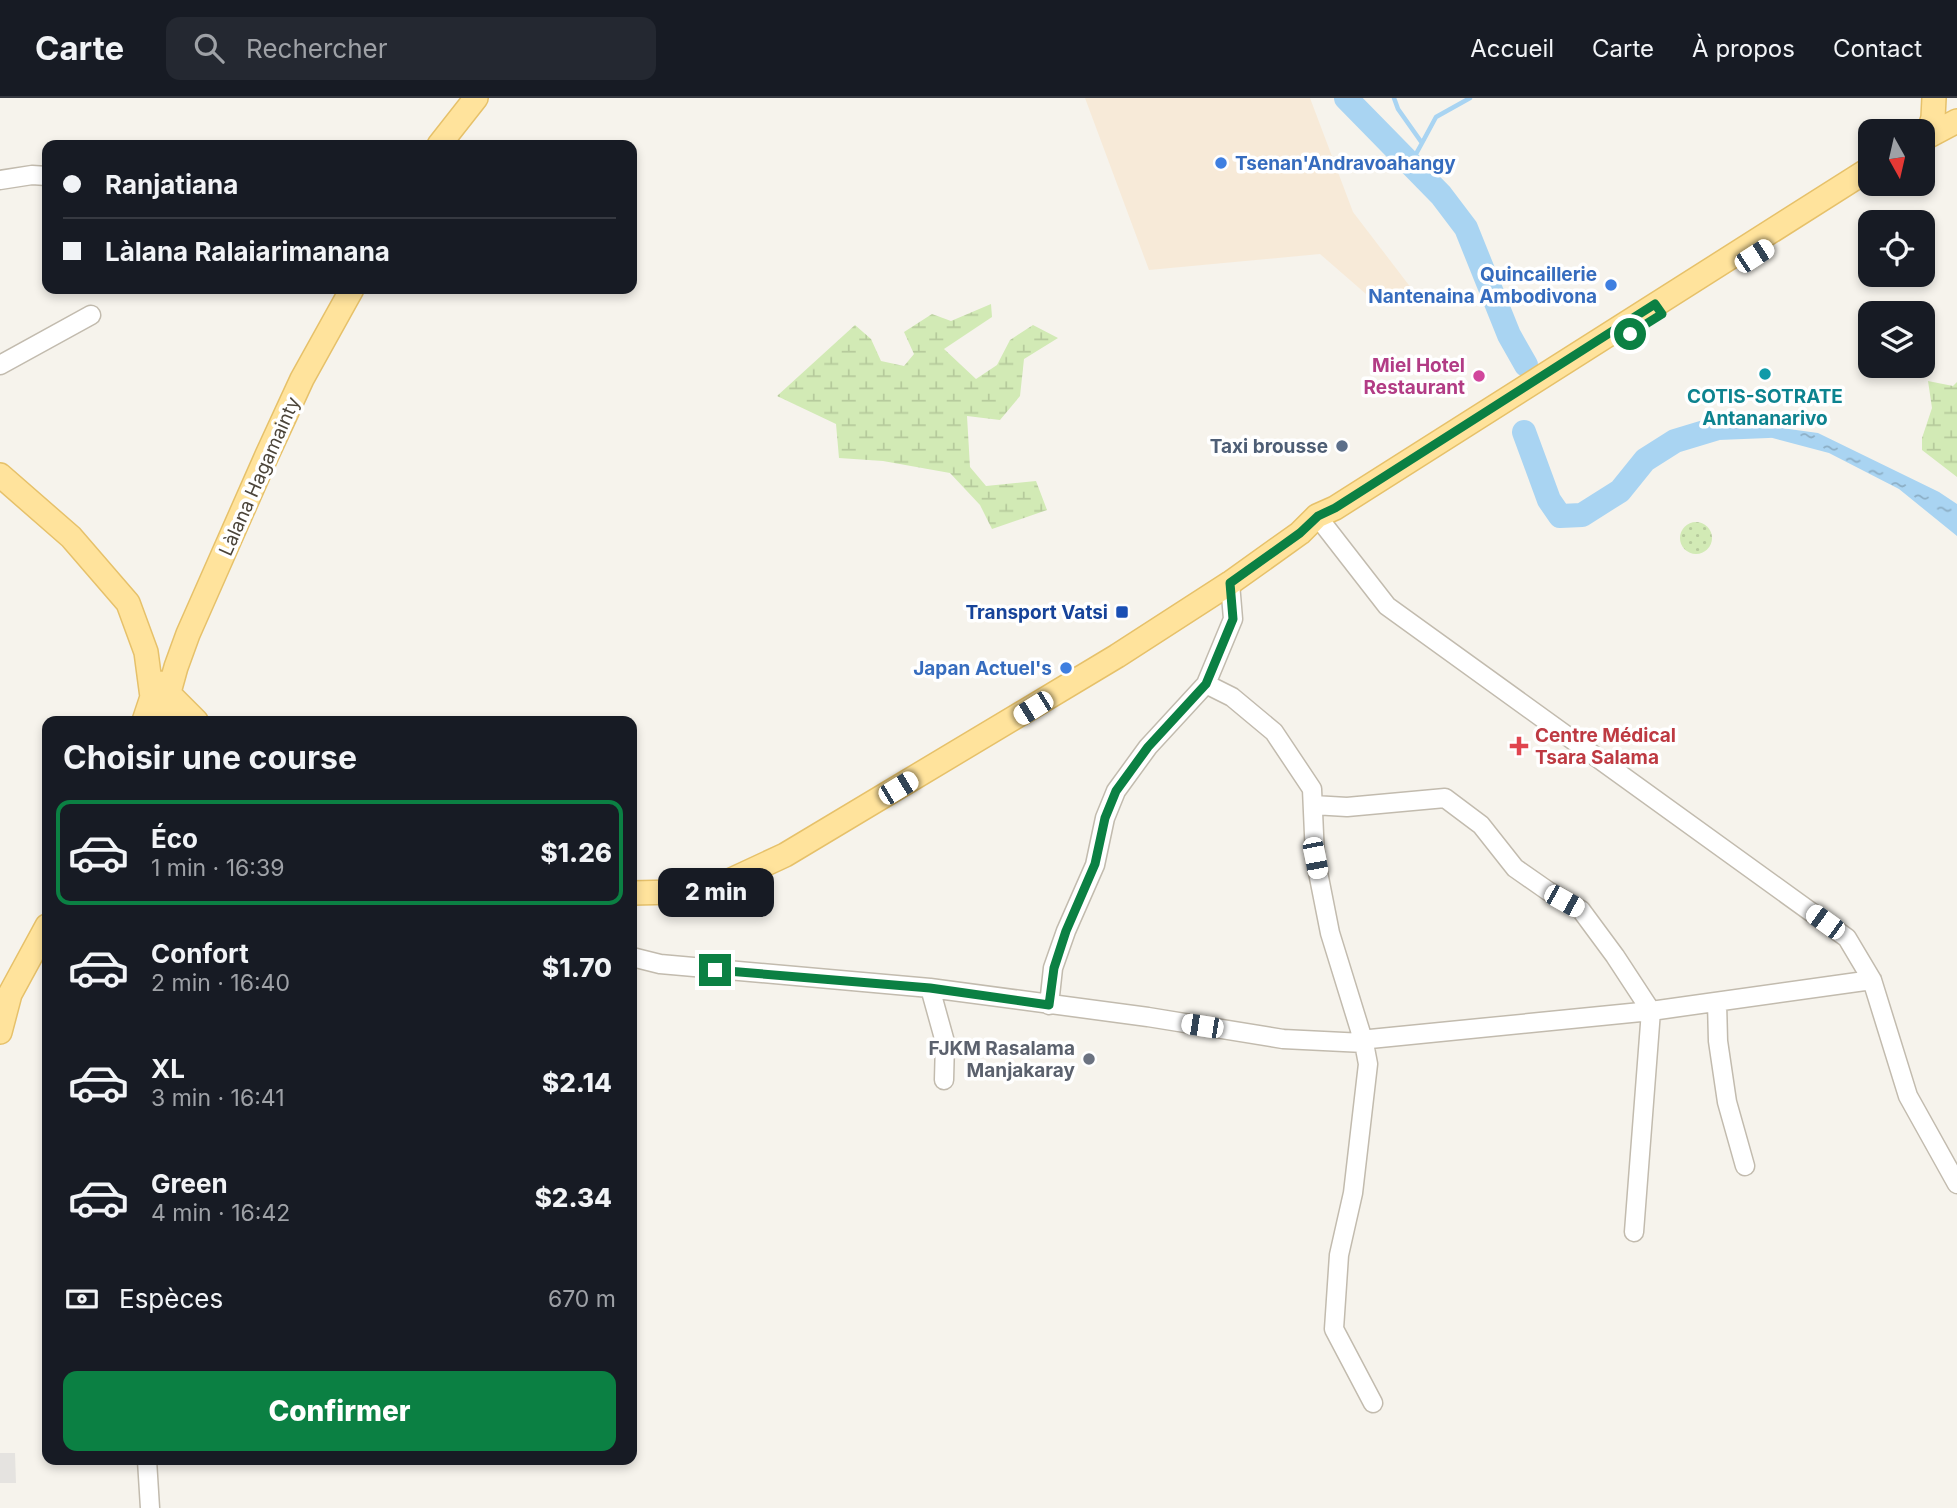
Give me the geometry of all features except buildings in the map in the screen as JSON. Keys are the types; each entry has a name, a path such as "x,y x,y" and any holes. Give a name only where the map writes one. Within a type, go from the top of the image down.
{"main road":[{"path":"443,140 476,98"},
{"path":"1933,119 1934,98"},
{"path":"1949,98 1957,109"},
{"path":"1936,132 1957,121"},
{"path":"1659,309 1858,177"},
{"path":"637,893 677,892 727,882 785,855 1035,706 1230,583 1335,508 1858,187"},
{"name":"Làlana Hagamainty","path":"159,714 188,634 302,379 349,294"},
{"path":"0,475 71,537 128,603 142,642 159,714"},
{"path":"142,642 167,653 176,650 188,634"},
{"path":"142,642 152,697 159,714"},
{"path":"176,667 177,700 191,716"},
{"path":"159,714 176,710 184,716"},
{"path":"0,1032 10,994 42,935"}],"street":[{"path":"0,180 42,176"},
{"path":"0,365 91,315"},
{"path":"1321,520 1387,606 1847,938 1872,980 1908,1097 1957,1184"},
{"path":"1049,1005 1054,968 1066,931 1095,864 1105,818 1116,791 1148,747 1206,684 1233,619 1230,583"},
{"path":"1206,684 1232,697 1274,732 1312,789 1315,858 1330,933 1368,1064 1353,1193 1339,1255 1334,1329 1373,1403"},
{"path":"1313,804 1347,807 1445,798 1481,825 1515,868 1581,910 1651,1011 1634,1232"},
{"path":"637,958 660,964 930,988 1148,1017 1283,1039 1364,1043 1370,1039 1651,1011 1872,980"},
{"path":"930,988 945,1042 944,1080"},
{"path":"1717,1002 1718,1041 1727,1102 1745,1166"},
{"path":"147,1465 150,1508"}],"shaded area":[{"name":"Tsenan'Andravoahangy","path":"1085,98 1310,98 1353,212 1418,297 1381,307 1320,254 1149,270"},
{"path":"0,1453 15,1453 16,1483 0,1483"}],"green space":[{"path":"991,304 992,317 944,349 976,379 997,365 1010,340 1033,325 1058,338 1024,359 1020,396 1000,420 967,416 970,467 986,486 1036,481 1047,510 992,529 980,505 950,473 883,461 839,458 836,424 777,396 855,325 871,339 881,361 904,366 914,354 904,332 932,314 951,321"},
{"path":"1928,381 1953,386 1957,382 1957,477 1922,450 1922,438 1932,408"},
{"path":"1696,522 1707,527 1712,538 1707,549 1696,554 1685,549 1680,538 1685,527"}],"water":[{"path":"1768,426 1818,433 1939,492 1957,504 1957,536 1899,489 1829,453 1765,436"}],"waterway":[{"path":"1346,98 1441,195 1466,228 1509,335 1526,365"},
{"path":"1394,98 1398,109 1422,143 1411,163"},
{"path":"1422,143 1436,117 1470,98"},
{"path":"1524,432 1549,500 1560,516 1582,515 1620,491 1645,460 1675,441 1718,428 1768,426"}],"place":[{"name":"Tsenan'Andravoahangy","path":"1221,163"},
{"name":"Quincaillerie Nantenaina Ambodivona","path":"1611,285"},
{"name":"COTIS-SOTRATE Antananarivo","path":"1765,374"},
{"name":"Miel Hotel Restaurant","path":"1479,376"},
{"name":"Taxi brousse","path":"1342,446"},
{"name":"Transport Vatsi","path":"1122,612"},
{"name":"Japan Actuel's","path":"1066,668"},
{"name":"Centre Médical Tsara Salama","path":"1519,746"},
{"name":"FJKM Rasalama Manjakaray","path":"1089,1059"}],"route":[{"path":"715,970 930,988 1049,1005 1054,968 1066,931 1095,864 1105,818 1116,791 1148,747 1206,684 1233,619 1230,583 1300,533 1318,516 1335,508 1655,304 1662,314 1630,334"}]}
